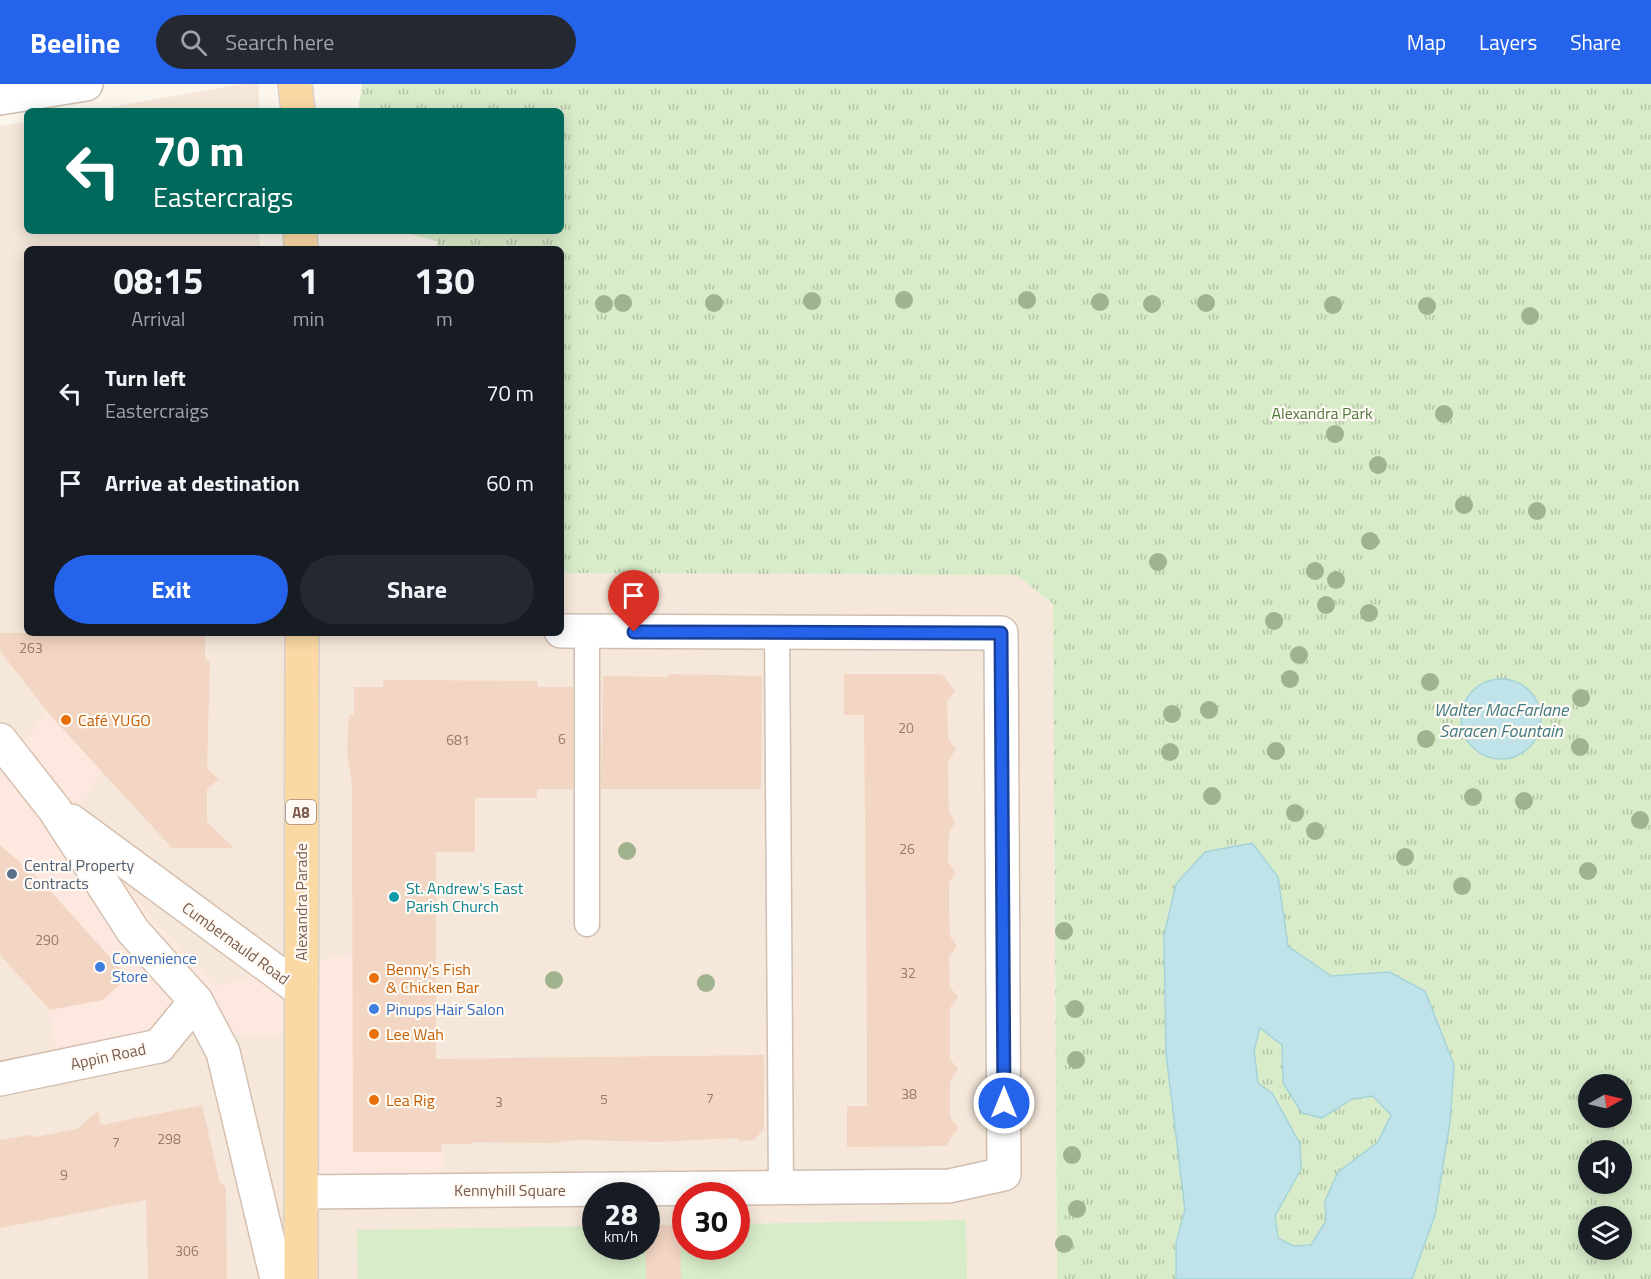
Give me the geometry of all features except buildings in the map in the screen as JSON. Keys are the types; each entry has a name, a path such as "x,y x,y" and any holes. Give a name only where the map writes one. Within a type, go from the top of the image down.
{"main road":[{"path":"295,84 298,108"},
{"name":"Alexandra Parade","path":"301,990 302,636"},
{"name":"Cumbernauld Road","path":"301,990 301,1279"}],"street":[{"path":"0,98 86,84"},
{"path":"574,632 777,632"},
{"name":"Kennyhill Square","path":"302,1191 949,1186 1004,1174 1001,633 777,632"},
{"name":"Cumbernauld Road","path":"0,740 55,810 133,931 196,1001 223,1052 277,1279"},
{"name":"Cumbernauld Road","path":"55,810 301,990"},
{"name":"Appin Road","path":"0,1079 159,1046 196,1001"}],"lane":[{"path":"574,632 587,924"},
{"path":"777,632 781,1188"}],"shaded area":[{"path":"242,84 259,84 259,108 105,108"},
{"path":"24,122 24,234 259,234 260,246 24,246 24,636 564,636 564,573 1016,575 1053,604 1057,1279 0,1279 0,126"},
{"path":"49,710 114,754 68,824 215,986 398,942 445,1105 443,1192 297,1192 296,1034 161,1035 57,1055 49,1014 69,974 0,906 0,772"}],"green space":[{"name":"Alexandra Park","path":"362,84 1651,84 1651,1279 1057,1279 1053,604 1016,575 564,573 564,246 437,246 437,241 410,234 564,234 564,108 358,108"},
{"path":"966,1220 967,1279 358,1279 357,1230 582,1226 582,1260 660,1260 660,1225 672,1224 672,1260 750,1260 750,1224"}],"water":[{"name":"Walter MacFarlane Saracen Fountain","path":"1501,679 1516,682 1529,691 1538,704 1541,719 1538,734 1529,747 1516,756 1501,759 1486,756 1473,747 1464,734 1461,719 1464,704 1473,691 1486,682"},
{"path":"1252,843 1278,877 1288,946 1331,976 1389,972 1425,991 1454,1065 1450,1122 1435,1215 1412,1279 1176,1279 1176,1243 1185,1210 1166,1053 1164,936 1176,884 1205,852","holes":["1260,1028 1282,1045 1283,1083 1302,1113 1322,1118 1352,1099 1373,1096 1391,1115 1378,1142 1338,1172 1325,1201 1326,1221 1311,1245 1293,1246 1278,1238 1275,1216 1301,1169 1300,1144 1272,1093 1258,1083 1254,1050"]}],"place":[{"name":"Café YUGO","path":"66,720"},
{"name":"Central Property Contracts","path":"12,874"},
{"name":"St. Andrew's East Parish Church","path":"394,897"},
{"name":"Convenience Store","path":"100,967"},
{"name":"Benny's Fish & Chicken Bar","path":"374,978"},
{"name":"Pinups Hair Salon","path":"374,1009"},
{"name":"Lee Wah","path":"374,1034"},
{"name":"Lea Rig","path":"374,1100"}],"route":[{"path":"634,632 1001,633 1004,1103"}]}
